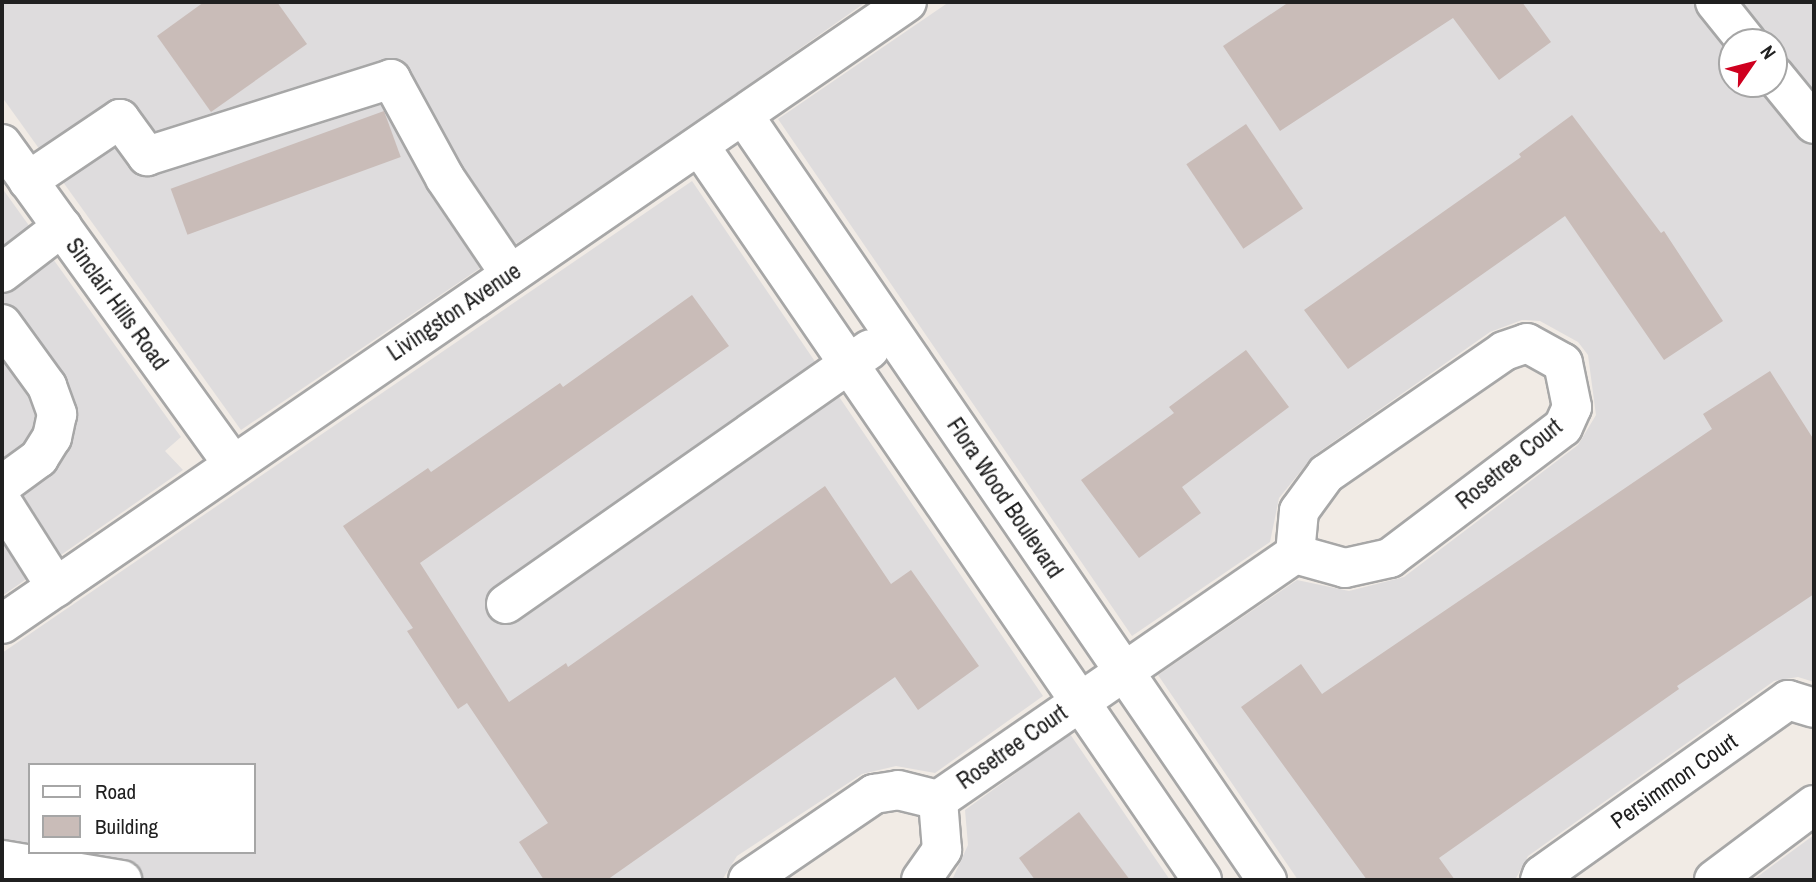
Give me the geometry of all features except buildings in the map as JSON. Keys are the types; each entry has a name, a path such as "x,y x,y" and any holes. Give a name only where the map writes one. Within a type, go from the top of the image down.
{"street":[{"name":"Livingston Avenue","path":"2,624 510,274 701,148 907,2"},
{"path":"1715,2 1736,28"},
{"path":"28,181 120,119 147,156 391,79 445,178 510,274"},
{"path":"1788,92 1814,124"},
{"name":"Flora Wood Boulevard","path":"744,116 1266,880"},
{"name":"Sinclair Hills Road","path":"2,144 233,464"},
{"path":"701,148 1202,880"},
{"path":"2,273 62,227"},
{"path":"2,324 47,386 57,414 52,437 39,458 2,485"},
{"path":"506,604 891,334"},
{"name":"Rosetree Court","path":"748,880 874,794 898,790 938,800 1078,700 1295,554 1345,568 1390,558 1563,426 1572,407 1563,363 1527,343 1504,351 1326,474 1299,511 1295,554"},
{"path":"2,502 56,587"},
{"name":"Persimmon Court","path":"1540,880 1542,875 1788,700 1814,708"},
{"name":"Rosetree Court","path":"921,880 942,850 938,800"},
{"path":"1714,880 1814,805"},
{"path":"2,860 122,880"}],"shaded area":[{"path":"2,2 866,2 687,128 241,430 2,97"},
{"path":"949,2 1814,2 1814,682 1798,677 1774,681 1528,856 1515,880 1298,880 1158,675 1297,580 1349,591 1404,577 1578,445 1596,415 1588,355 1578,342 1540,321 1522,320 1490,332 1313,456 1279,498 1270,542 1132,636 778,119"},
{"path":"692,181 1043,696 935,773 896,766 862,774 737,856 722,880 2,880 2,653"},
{"path":"2,188 181,437 165,451 183,470 2,596"},
{"path":"1070,734 1170,880 952,880 968,845 965,810"},
{"path":"1814,835 1814,880 1753,880"}]}
